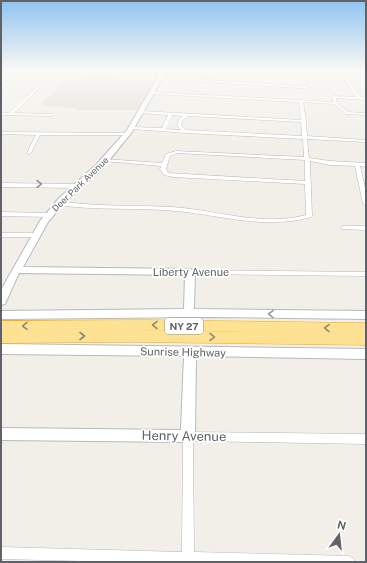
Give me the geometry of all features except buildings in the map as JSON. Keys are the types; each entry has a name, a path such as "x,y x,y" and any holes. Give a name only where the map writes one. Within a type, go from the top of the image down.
{"highway":[{"name":"NY 27","path":"1,326 147,325 366,328"},
{"name":"Sunrise Highway","path":"1,337 132,336 366,339"}],"main road":[{"name":"Deer Park Avenue","path":"1,302 5,282 16,270 48,215 104,160 127,134 151,96"},
{"name":"Liberty Avenue","path":"16,270 190,272"},
{"path":"189,313 190,272"},
{"path":"1,315 189,313 366,315"},
{"name":"Sunrise Highway","path":"1,349 366,354"},
{"path":"188,436 190,352"},
{"name":"Henry Avenue","path":"1,434 188,436"}],"street":[{"path":"10,114 29,96"},
{"path":"214,96 335,103"},
{"path":"366,99 334,97 335,103 346,113 366,114"},
{"path":"59,203 122,208 174,209 218,216 272,221 296,220 309,216 307,159 301,101"},
{"path":"142,112 304,121"},
{"path":"163,130 171,113"},
{"path":"1,114 51,115"},
{"path":"186,132 179,125 182,119 188,114"},
{"path":"132,128 186,132 366,140"},
{"path":"1,133 127,134"},
{"path":"29,153 39,133"},
{"path":"308,183 173,175 166,174 163,171 163,165 168,155 176,152 307,159 366,165"},
{"path":"104,160 163,165"},
{"path":"357,164 365,193 366,204"},
{"path":"1,185 64,184 78,186"},
{"path":"1,214 48,215"},
{"path":"343,228 366,228"},
{"path":"1,235 35,235"},
{"name":"Liberty Avenue","path":"190,272 366,274"},
{"path":"188,436 188,558"},
{"name":"Henry Avenue","path":"188,436 366,439"},
{"path":"1,553 349,562"}],"shaded area":[{"path":"49,96 146,96 138,110 76,110 77,108 64,108 58,106 52,107 41,104"}]}
